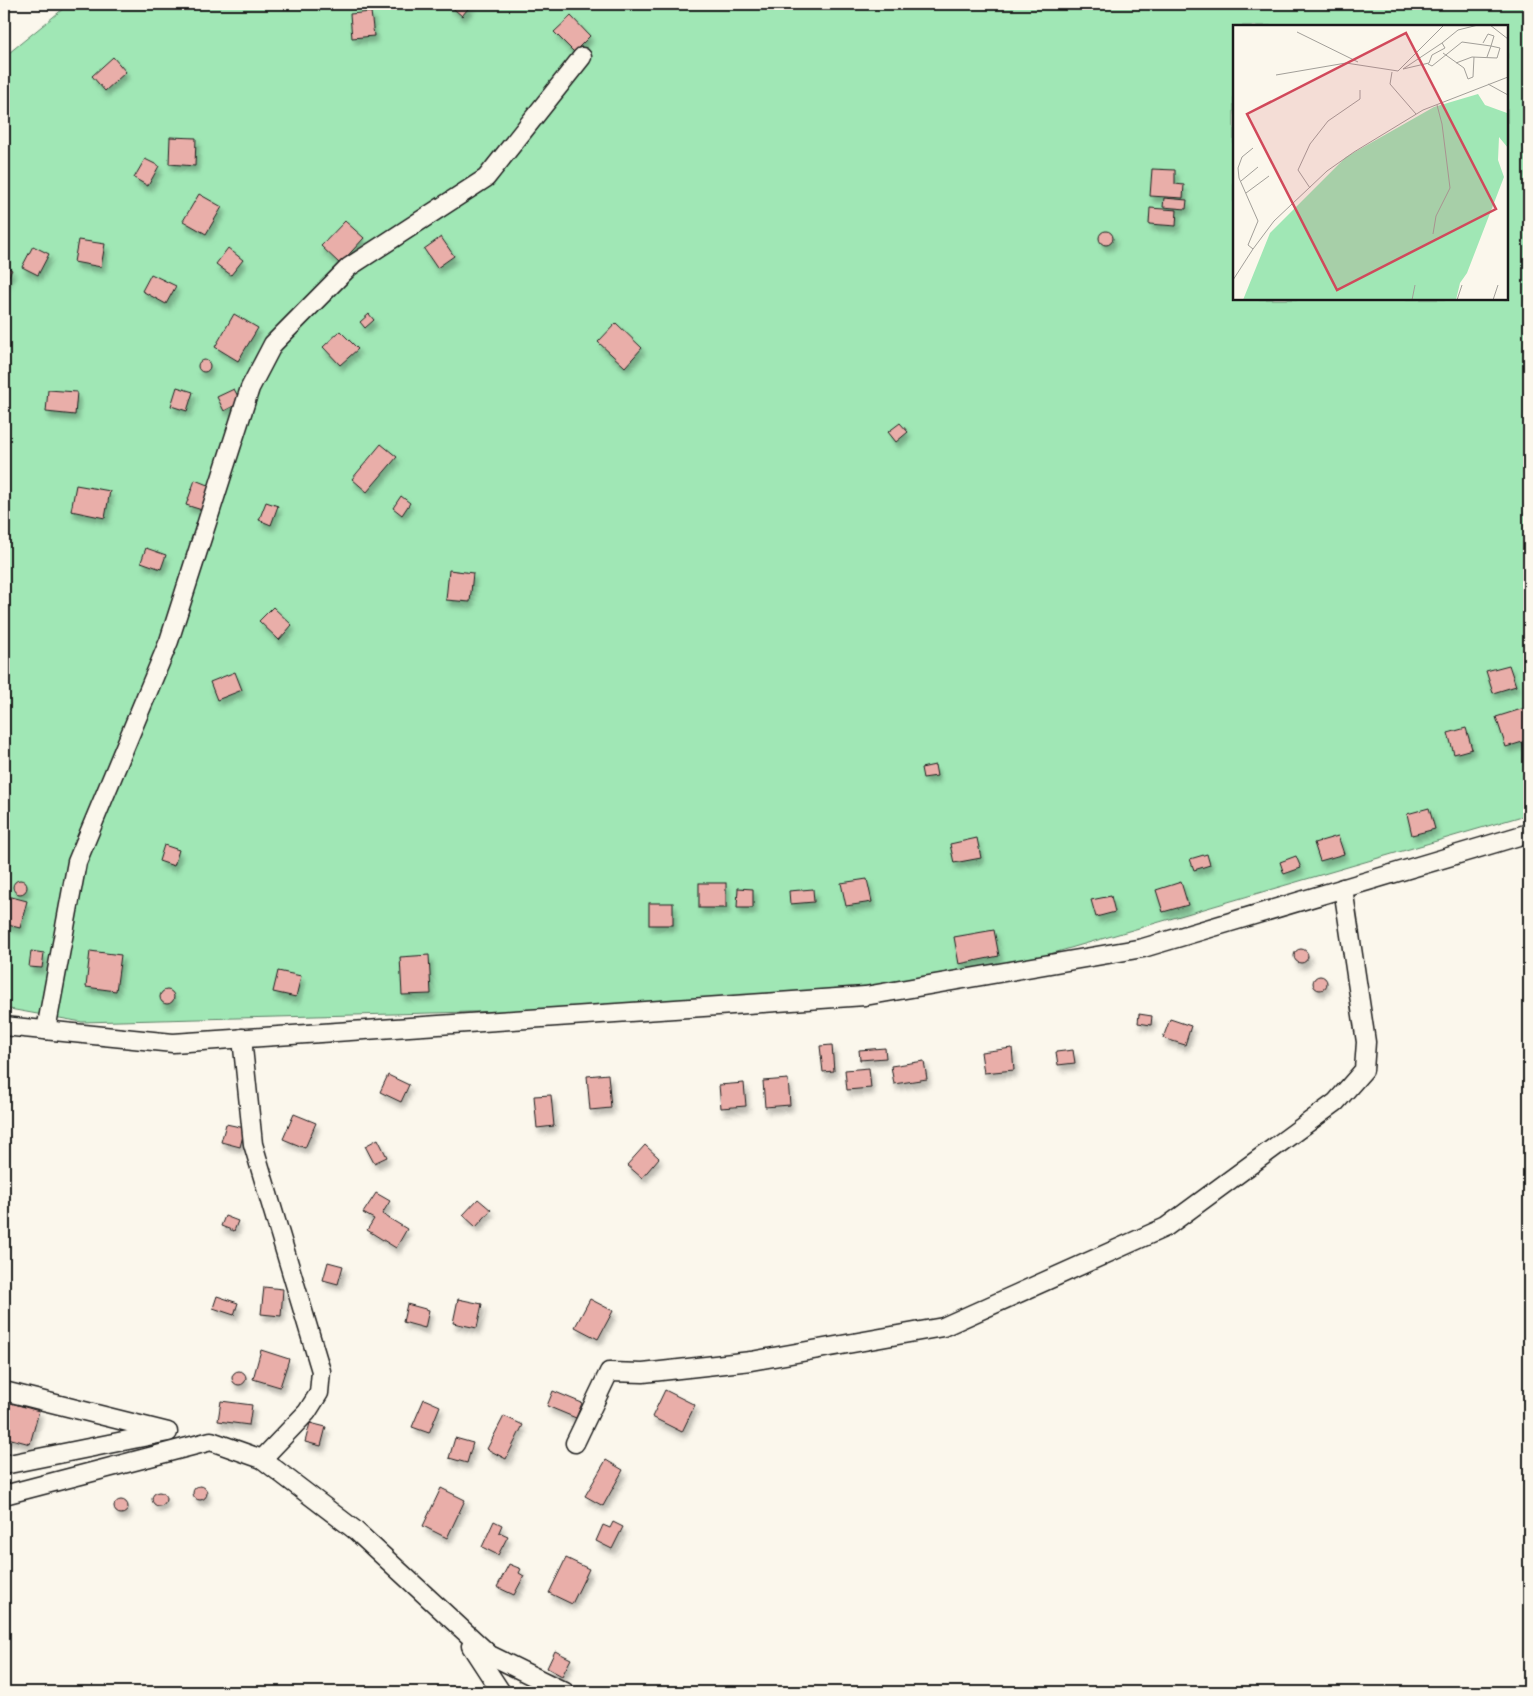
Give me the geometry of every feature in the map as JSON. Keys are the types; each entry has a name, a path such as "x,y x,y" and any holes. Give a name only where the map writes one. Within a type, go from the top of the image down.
{"street":[{"path":"46,1030 77,862 169,641 250,388 273,344 349,267 486,178 582,57"},
{"path":"4,1026 173,1043 865,996 1143,948 1529,833"},
{"path":"575,1444 609,1372 643,1373 751,1361 943,1327 1166,1227 1336,1102 1364,1070 1366,1042 1343,888"},
{"path":"242,1038 253,1144 321,1371 319,1393 307,1412 262,1459"},
{"path":"4,1391 168,1432 4,1465"},
{"path":"4,1495 211,1440 262,1459 355,1530 490,1655 565,1692"},
{"path":"458,1625 501,1692"}],"green space":[{"path":"69,4 1529,4 1529,814 944,985 587,1009 82,1022 4,1008 4,57"}],"building":[{"path":"448,4 472,4 462,16"},
{"path":"371,12 374,36 352,38 350,14"},
{"path":"571,16 590,36 574,52 554,32"},
{"path":"113,57 126,72 105,91 92,76"},
{"path":"170,137 196,138 195,166 169,164"},
{"path":"145,159 159,166 148,186 134,178"},
{"path":"1152,169 1175,170 1175,184 1184,185 1183,198 1150,196"},
{"path":"199,194 222,207 206,234 183,221"},
{"path":"1164,198 1187,200 1186,209 1163,207"},
{"path":"1150,208 1177,210 1176,226 1149,224"},
{"path":"345,221 364,238 340,264 321,246"},
{"path":"1106,231 1111,233 1113,238 1111,243 1106,245 1101,243 1099,238 1101,233"},
{"path":"441,237 454,256 437,268 424,249"},
{"path":"78,240 105,244 101,267 74,262"},
{"path":"33,246 49,254 38,275 22,267"},
{"path":"228,248 243,260 231,275 216,264"},
{"path":"4,265 12,270 4,285"},
{"path":"151,274 176,286 166,304 142,291"},
{"path":"234,314 258,328 238,361 215,347"},
{"path":"369,314 374,320 365,328 360,322"},
{"path":"616,323 642,348 625,367 598,342"},
{"path":"340,331 358,349 340,365 323,347"},
{"path":"202,360 206,360 210,366 206,372 202,372 198,368 198,364"},
{"path":"177,387 193,392 187,411 171,406"},
{"path":"234,389 241,402 224,411 217,397"},
{"path":"48,390 77,392 75,415 46,412"},
{"path":"900,423 908,432 896,442 888,432"},
{"path":"381,444 397,457 367,492 352,479"},
{"path":"195,480 210,486 202,510 186,505"},
{"path":"76,485 110,491 105,518 71,511"},
{"path":"401,496 410,503 402,515 393,508"},
{"path":"266,502 278,506 271,525 259,520"},
{"path":"146,548 166,555 161,569 141,562"},
{"path":"449,570 473,573 470,602 446,600"},
{"path":"273,607 292,625 279,640 259,621"},
{"path":"1509,665 1516,686 1493,693 1486,671"},
{"path":"235,672 242,690 217,700 210,682"},
{"path":"1528,707 1529,740 1506,747 1496,717"},
{"path":"1466,728 1472,749 1454,754 1448,733"},
{"path":"935,765 937,776 923,778 921,768"},
{"path":"1429,808 1435,829 1412,835 1407,814"},
{"path":"1338,836 1344,854 1320,861 1314,843"},
{"path":"977,838 981,858 954,863 950,844"},
{"path":"164,845 179,850 174,866 159,861"},
{"path":"1207,854 1210,865 1194,870 1190,859"},
{"path":"1296,856 1301,868 1284,874 1280,862"},
{"path":"867,879 872,902 846,906 841,883"},
{"path":"17,880 23,880 27,887 23,894 17,894 13,890 13,884"},
{"path":"1181,882 1188,905 1163,912 1156,890"},
{"path":"699,883 726,883 726,908 699,908"},
{"path":"738,888 753,889 753,908 737,908"},
{"path":"813,889 814,902 790,904 789,891"},
{"path":"4,895 27,901 20,928 4,924"},
{"path":"1111,896 1115,912 1096,917 1091,900"},
{"path":"649,903 673,903 673,925 649,925"},
{"path":"994,930 999,956 959,964 954,937"},
{"path":"1301,949 1306,951 1308,956 1306,961 1301,963 1296,961 1294,956 1296,951"},
{"path":"31,951 44,953 42,968 29,967"},
{"path":"90,951 121,955 116,991 86,987"},
{"path":"429,955 431,994 402,995 400,957"},
{"path":"278,971 301,976 296,997 273,992"},
{"path":"1317,976 1323,976 1327,983 1323,990 1317,990 1313,986 1313,980"},
{"path":"164,990 170,990 174,997 170,1004 164,1004 160,1000 160,994"},
{"path":"1139,1014 1152,1016 1151,1025 1138,1023"},
{"path":"1170,1019 1191,1026 1185,1045 1163,1038"},
{"path":"832,1045 834,1071 823,1072 820,1046"},
{"path":"885,1048 886,1058 860,1060 859,1050"},
{"path":"1012,1048 1014,1070 984,1073 981,1052"},
{"path":"1073,1050 1075,1063 1058,1065 1056,1052"},
{"path":"924,1061 927,1079 894,1084 891,1066"},
{"path":"869,1068 871,1088 847,1090 845,1070"},
{"path":"608,1074 611,1108 590,1110 587,1076"},
{"path":"388,1075 409,1085 401,1102 380,1092"},
{"path":"788,1079 790,1105 765,1107 763,1081"},
{"path":"744,1083 746,1106 721,1108 719,1085"},
{"path":"551,1095 554,1126 537,1128 534,1096"},
{"path":"294,1114 316,1123 305,1148 283,1139"},
{"path":"226,1124 245,1128 240,1147 221,1142"},
{"path":"378,1139 387,1157 374,1163 365,1146"},
{"path":"645,1145 659,1158 642,1178 627,1165"},
{"path":"376,1193 390,1201 382,1214 407,1229 396,1248 367,1230 374,1219 363,1213"},
{"path":"478,1199 491,1210 476,1227 463,1215"},
{"path":"225,1216 238,1221 234,1231 221,1226"},
{"path":"328,1262 343,1266 338,1284 323,1280"},
{"path":"264,1287 283,1289 281,1316 261,1314"},
{"path":"217,1296 238,1303 234,1315 213,1308"},
{"path":"458,1299 482,1304 477,1328 453,1323"},
{"path":"590,1299 613,1311 598,1339 575,1327"},
{"path":"407,1304 429,1310 425,1328 403,1322"},
{"path":"261,1350 289,1359 280,1387 253,1379"},
{"path":"236,1371 242,1371 246,1378 242,1385 236,1385 232,1381 232,1375"},
{"path":"665,1390 695,1405 682,1432 652,1417"},
{"path":"553,1391 582,1403 576,1418 547,1406"},
{"path":"424,1399 440,1406 429,1433 412,1427"},
{"path":"4,1401 39,1411 30,1444 4,1437"},
{"path":"221,1401 252,1405 249,1425 218,1421"},
{"path":"504,1416 523,1425 506,1459 487,1449"},
{"path":"310,1423 326,1427 321,1446 305,1442"},
{"path":"455,1438 473,1443 467,1463 449,1458"},
{"path":"606,1460 623,1470 603,1506 585,1496"},
{"path":"197,1486 203,1486 207,1493 203,1500 197,1500 193,1496 193,1490"},
{"path":"441,1488 465,1500 447,1538 423,1526"},
{"path":"159,1492 164,1494 166,1499 164,1504 159,1506 154,1504 152,1499 154,1494"},
{"path":"118,1500 124,1500 128,1507 124,1514 118,1514 114,1510 114,1504"},
{"path":"494,1521 502,1525 499,1532 508,1536 498,1555 482,1547"},
{"path":"613,1522 623,1527 612,1549 596,1541 603,1525 610,1528"},
{"path":"566,1558 589,1569 572,1604 549,1593"},
{"path":"509,1564 521,1569 519,1573 524,1576 514,1595 497,1587"},
{"path":"555,1651 571,1659 562,1676 547,1668"}]}
